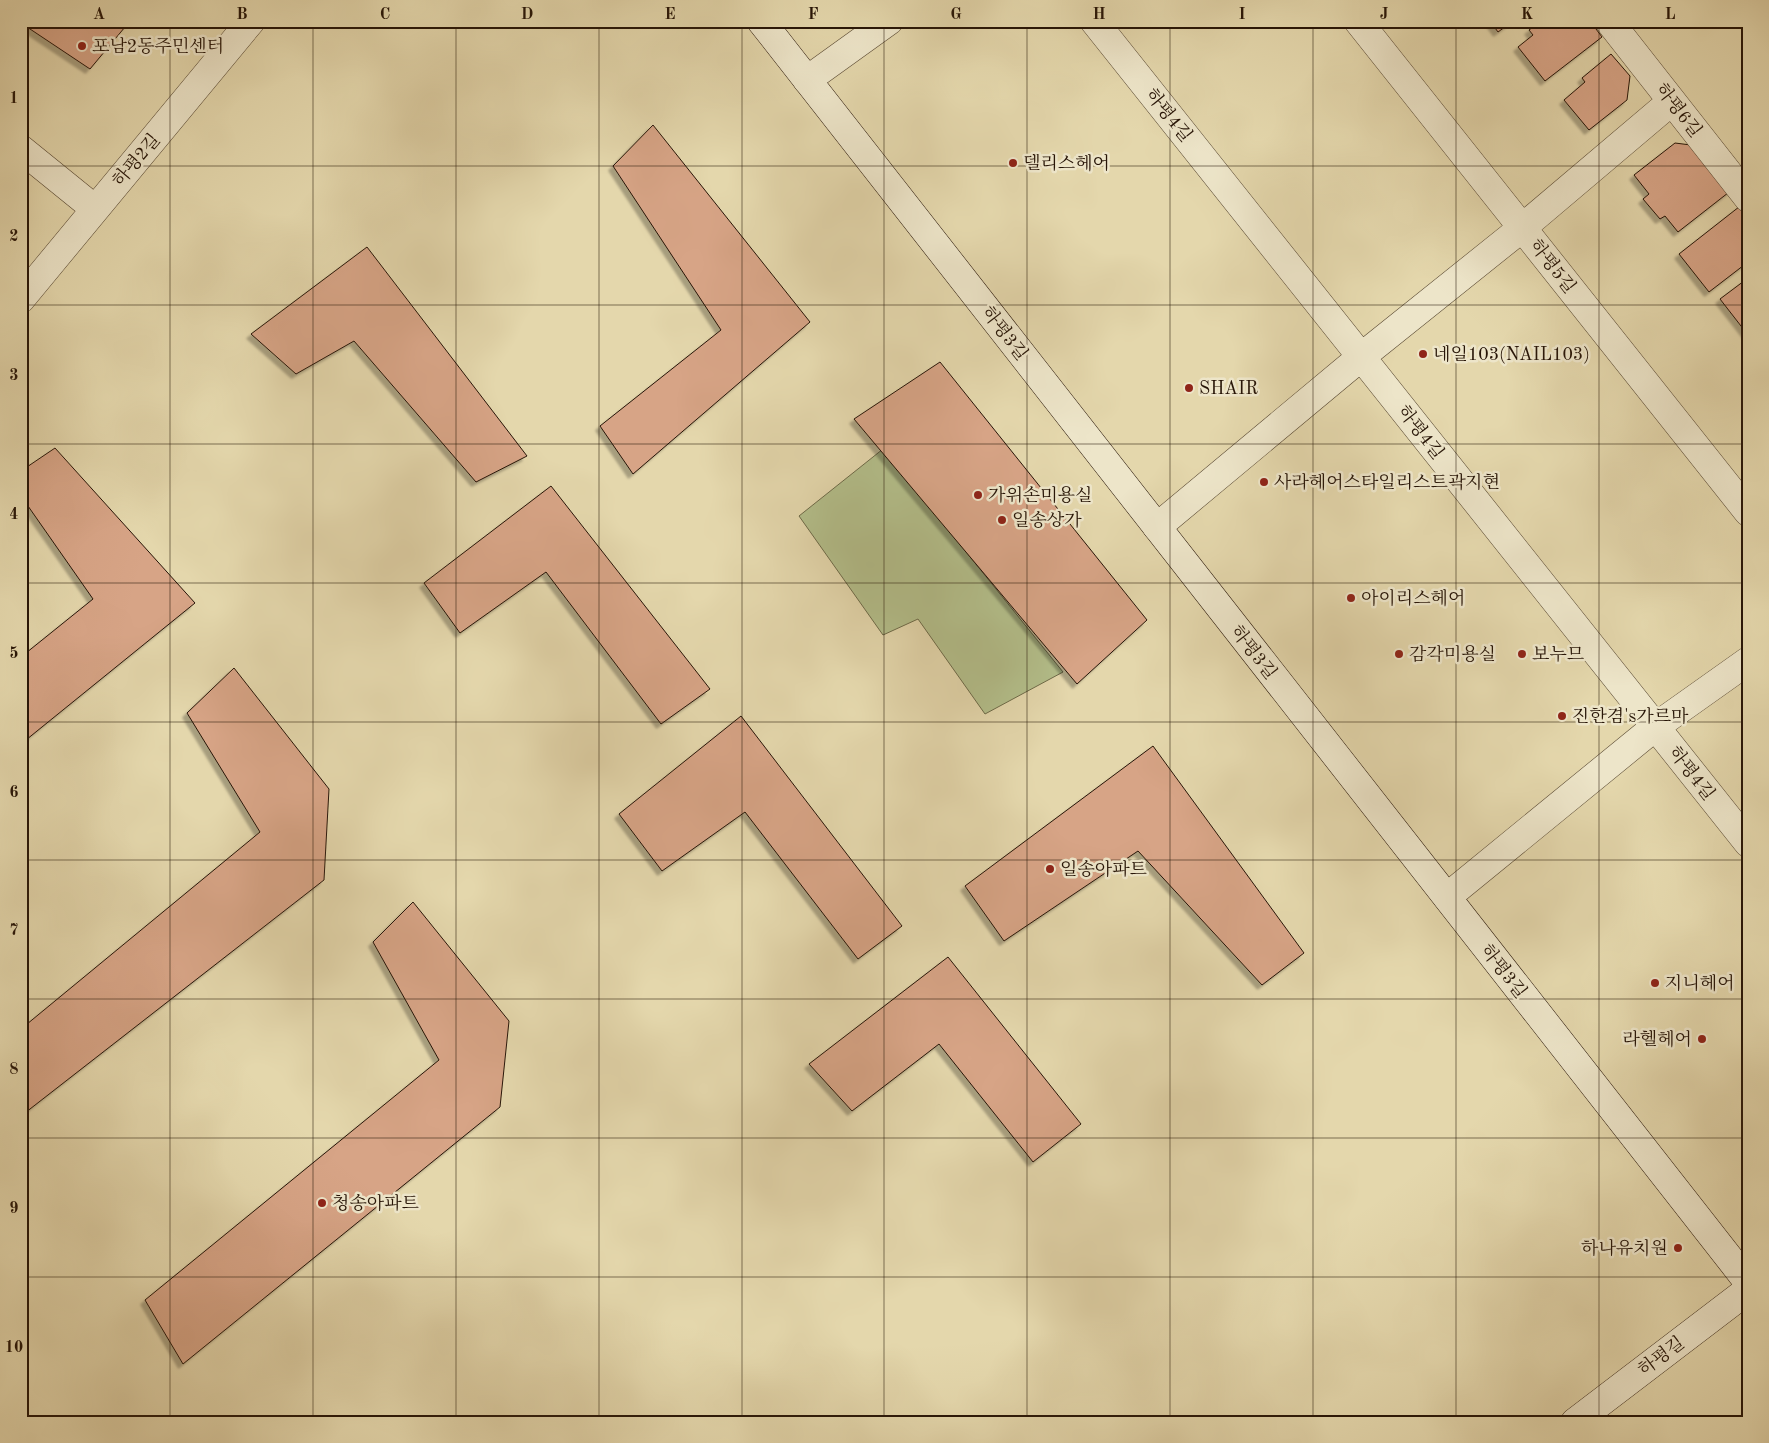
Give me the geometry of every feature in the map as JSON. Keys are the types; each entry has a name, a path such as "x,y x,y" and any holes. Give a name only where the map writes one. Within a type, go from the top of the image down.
{"street":[{"name":"하평2길","path":"21,299 251,21"},
{"name":"하평3길","path":"761,21 1748,1282"},
{"path":"807,80 889,21"},
{"name":"하평4길","path":"1094,21 1748,843"},
{"name":"하평5길","path":"1358,21 1748,512"},
{"name":"하평6길","path":"1609,21 1748,198"},
{"path":"1157,527 1361,357 1522,228 1672,101"},
{"path":"21,149 95,209"},
{"path":"1446,897 1656,727 1748,661"},
{"name":"하평길","path":"1575,1422 1748,1290"}],"green space":[{"path":"883,449 1063,672 985,714 918,619 883,635 799,516"}],"building":[{"name":"포남2동주민센터","path":"21,21 130,21 90,69 21,23"},
{"path":"1490,21 1513,21 1498,32"},
{"path":"1541,21 1590,21 1602,37 1545,81 1518,47 1533,35 1529,30"},
{"path":"1611,54 1630,76 1627,100 1589,130 1564,100 1585,82 1582,78"},
{"path":"653,125 810,322 633,474 600,426 721,330 613,166"},
{"path":"1675,143 1699,146 1733,189 1678,232 1665,216 1660,219 1643,199 1649,194 1634,175"},
{"path":"1744,203 1748,207 1748,262 1709,292 1679,254"},
{"path":"367,247 527,456 476,482 354,341 296,374 251,334"},
{"path":"1748,278 1748,335 1720,299"},
{"name":"일송상가","path":"940,362 1147,620 1077,684 854,419"},
{"path":"55,448 195,603 21,744 21,657 93,599 21,496 21,471"},
{"path":"551,486 710,689 661,724 546,572 460,633 424,583"},
{"path":"234,668 329,789 324,880 21,1116 21,1029 260,832 187,713"},
{"path":"741,716 902,926 858,959 745,812 662,871 619,814"},
{"name":"일송아파트","path":"1153,746 1304,953 1262,985 1138,851 1004,941 965,886"},
{"name":"청송아파트","path":"413,902 509,1021 500,1107 183,1364 145,1300 439,1060 373,942"},
{"path":"948,957 1081,1124 1033,1162 939,1044 852,1111 809,1064"}],"place":[{"name":"포남2동주민센터","path":"82,46"},
{"name":"델리스헤어","path":"1013,163"},
{"name":"네일103(NAIL103)","path":"1423,354"},
{"name":"SHAIR","path":"1189,388"},
{"name":"사라헤어스타일리스트곽지현","path":"1264,482"},
{"name":"가위손미용실","path":"978,495"},
{"name":"일송상가","path":"1002,520"},
{"name":"아이리스헤어","path":"1351,598"},
{"name":"감각미용실","path":"1399,654"},
{"name":"보누므","path":"1522,654"},
{"name":"진한겸's가르마","path":"1562,716"},
{"name":"일송아파트","path":"1050,869"},
{"name":"지니헤어","path":"1655,983"},
{"name":"라헬헤어","path":"1702,1039"},
{"name":"청송아파트","path":"322,1203"},
{"name":"하나유치원","path":"1678,1248"}]}
